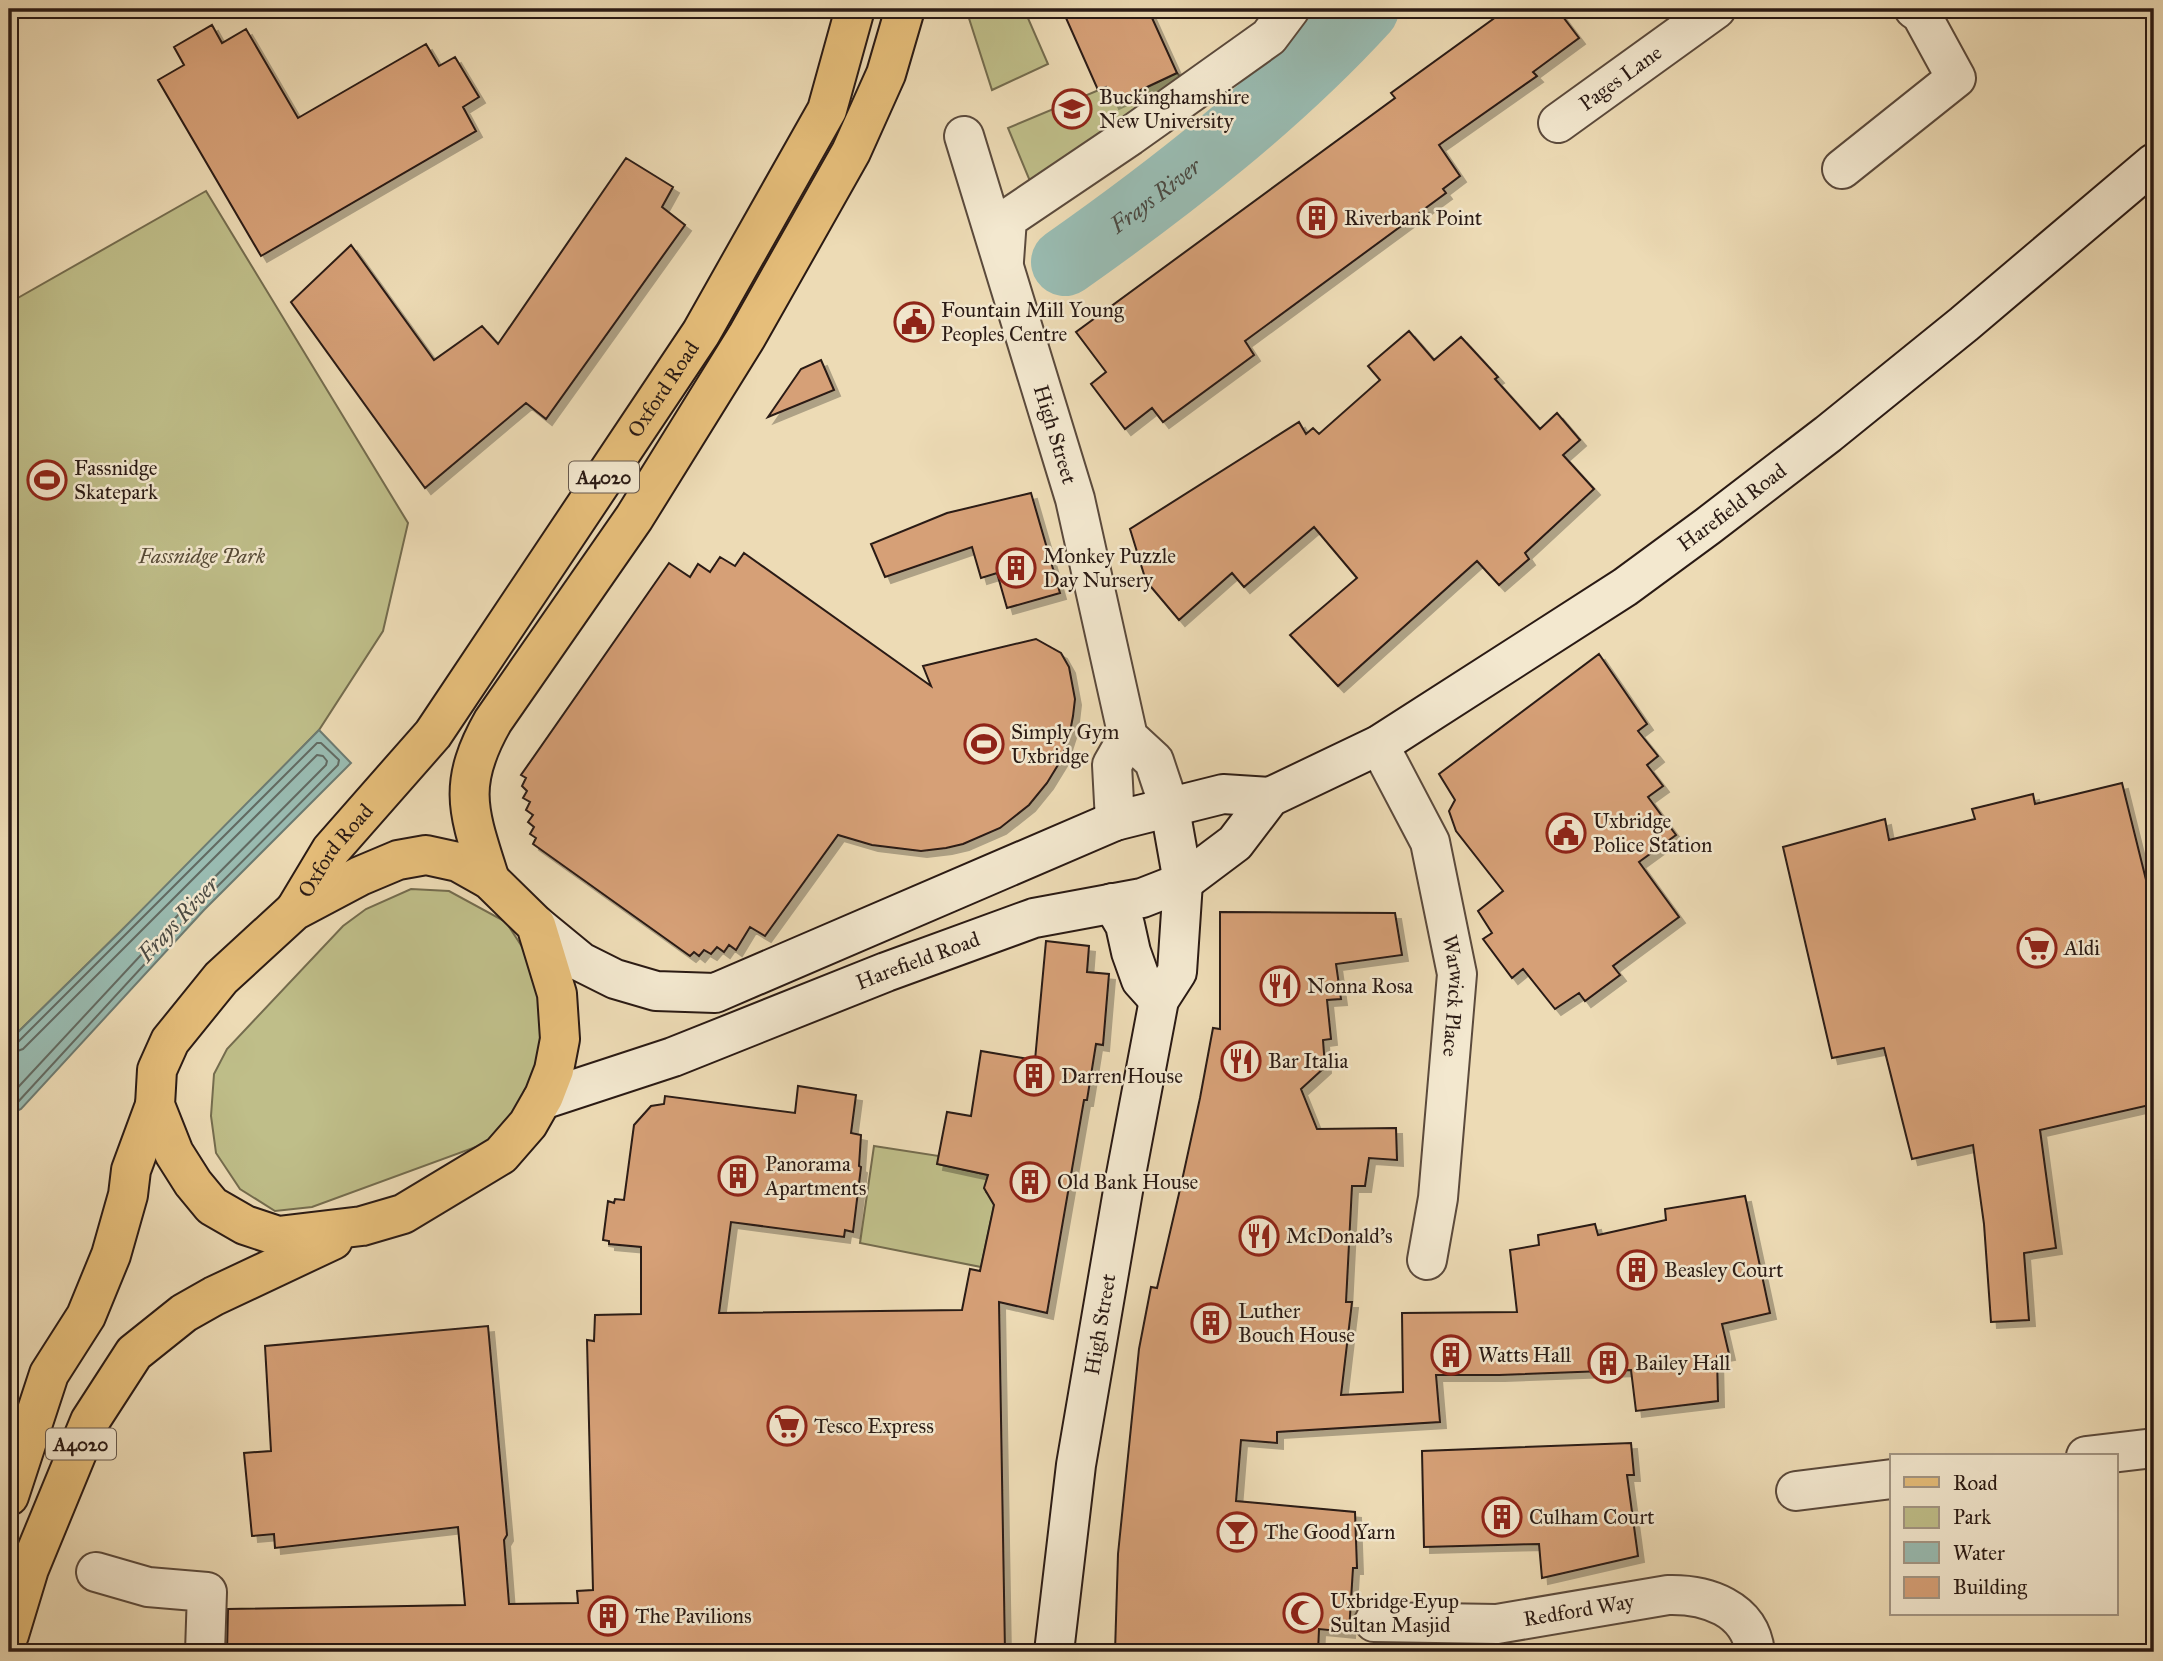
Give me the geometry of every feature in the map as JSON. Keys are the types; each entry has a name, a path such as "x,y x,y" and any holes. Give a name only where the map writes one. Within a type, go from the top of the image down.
{"main road":[{"name":"Oxford Road","path":"293,911 331,850 433,734 701,333 827,110 855,9"},
{"name":"Oxford Road","path":"489,880 470,816 469,789 473,760 479,745 634,518 747,336 851,152 886,74 905,9"},
{"path":"426,855 458,862 489,880 536,926 557,994 560,1040 554,1070 541,1100 528,1124 501,1155 403,1214 362,1226 278,1236 245,1225 212,1206 174,1153 155,1105 157,1070 170,1041 221,978 293,911 360,876 398,860 426,855"},
{"name":"A4020","path":"9,1496 49,1374 86,1316 111,1255 128,1195 131,1170 155,1105"},
{"name":"A4020","path":"9,1635 29,1569 90,1421 134,1353 184,1314 214,1296 362,1226"}],"street":[{"path":"1004,266 1007,219 1269,37 1290,9"},
{"name":"Pages Lane","path":"1558,124 1716,9"},
{"path":"1842,169 1956,78 1921,14 1914,9"},
{"name":"High Street","path":"964,136 1076,499 1128,737"},
{"name":"Harefield Road","path":"541,1100 673,1057 886,972 1034,919 1142,898 1183,882 1235,843 1270,797 1379,745 1625,587 1708,526 1943,341 2154,163"},
{"path":"1115,821 1112,765 1128,737 1154,761 1170,809"},
{"name":"Warwick Place","path":"1379,745 1430,842 1458,974 1438,1198 1427,1260"},
{"name":"Harefield Road","path":"536,926 581,962 615,979 656,991 715,993 1115,821 1223,794 1270,797"},
{"name":"High Street","path":"1054,1652 1076,1465 1120,1211 1159,1000 1177,972 1183,882 1170,809"},
{"path":"1112,902 1125,925 1141,980 1159,1000"},
{"path":"2103,1454 2154,1448"},
{"path":"1796,1491 1890,1479"},
{"path":"96,1572 148,1587 207,1592 205,1652"},
{"name":"Redford Way","path":"1374,1622 1497,1624 1653,1600 1668,1595 1686,1595 1709,1598 1734,1613 1754,1642 1755,1652"}],"green space":[{"path":"966,9 1024,9 1048,64 992,90"},
{"path":"1177,73 1184,81 1032,186 1008,128 1106,87 1114,103"},
{"name":"Fassnidge Park","path":"206,191 408,523 383,631 319,730 186,867 9,1041 9,303"},
{"path":"411,889 449,891 506,922 532,962 545,993 548,1065 495,1140 312,1207 275,1211 240,1189 216,1153 211,1116 214,1074 227,1049 343,926 366,909"},
{"path":"874,1146 939,1156 938,1164 988,1175 986,1192 995,1201 981,1267 860,1243"}],"water":[{"path":"1118,203 1143,233 1077,278 1055,246"},
{"path":"319,730 351,763 204,910 21,1109 9,1115 9,1041"}],"building":[{"path":"1062,9 1148,9 1177,73 1113,103 1106,87 1098,90"},
{"name":"Riverbank Point","path":"1507,9 1557,9 1579,38 1533,72 1537,76 1439,145 1460,176 1443,189 1446,193 1245,341 1254,355 1163,422 1152,408 1125,429 1091,384 1106,372 1076,332 1395,98 1391,93"},
{"path":"212,25 222,43 246,29 298,118 426,44 439,66 455,57 479,97 463,107 476,131 261,256 158,80 184,65 174,47"},
{"path":"626,158 673,187 662,207 685,225 546,419 526,403 425,488 291,302 351,245 434,360 482,326 498,344"},
{"path":"1409,331 1434,360 1461,337 1540,429 1557,413 1580,440 1563,455 1594,489 1525,553 1529,559 1499,585 1477,561 1338,686 1290,635 1357,578 1314,527 1244,587 1232,573 1179,620 1146,581 1130,529 1299,422 1306,434 1313,428 1319,434 1380,380 1368,366"},
{"path":"821,360 834,390 768,417 801,369"},
{"path":"1031,493 1060,593 1007,608 997,573 981,578 972,547 885,577 871,544 947,513"},
{"path":"744,553 931,686 923,666 1036,639 1061,653 1069,667 1075,699 1073,716 1061,760 1047,783 1029,805 1000,828 963,844 921,851 872,845 838,835 765,936 750,927 736,950 729,945 724,952 717,947 711,954 704,950 699,956 694,952 690,956 533,844 536,838 530,834 534,827 528,822 533,815 526,810 530,802 523,798 527,791 522,786 526,778 521,775 669,563 690,577 698,564 710,572 720,557 735,566"},
{"name":"Uxbridge Police Station","path":"1599,654 1647,724 1638,731 1658,756 1647,765 1663,786 1648,797 1676,835 1639,862 1679,917 1613,966 1620,975 1585,1001 1579,993 1555,1009 1523,969 1512,978 1483,939 1492,933 1478,911 1503,891 1456,831 1449,811 1455,800 1439,774"},
{"path":"2122,783 2154,912 2154,1104 2040,1130 2056,1248 2024,1253 2029,1320 1991,1322 1984,1224 1973,1145 1912,1159 1884,1048 1832,1058 1783,847 1885,819 1889,840 1975,819 1972,809 2033,794 2035,804"},
{"path":"1220,912 1395,913 1402,955 1336,964 1341,999 1327,1000 1331,1039 1323,1040 1325,1067 1301,1089 1317,1129 1396,1128 1397,1160 1369,1158 1365,1186 1352,1186 1346,1302 1352,1302 1341,1395 1403,1392 1402,1313 1517,1312 1510,1250 1539,1245 1538,1235 1595,1224 1598,1235 1666,1220 1665,1209 1745,1196 1770,1313 1722,1324 1729,1354 1717,1356 1718,1401 1636,1411 1631,1370 1436,1375 1440,1422 1277,1432 1277,1443 1241,1440 1236,1501 1355,1512 1357,1568 1353,1568 1349,1632 1319,1629 1318,1652 1115,1652 1118,1554 1139,1349 1151,1287 1157,1288 1181,1185 1213,1028 1220,1029"},
{"path":"1046,941 1089,946 1087,972 1109,974 1103,1045 1096,1044 1087,1100 1084,1100 1047,1313 999,1302 1005,1652 227,1652 228,1609 465,1605 458,1527 275,1548 274,1534 252,1536 244,1453 271,1451 265,1346 488,1326 507,1535 504,1540 509,1604 578,1603 577,1591 593,1590 587,1340 594,1341 595,1315 641,1314 641,1247 609,1244 609,1241 603,1240 608,1201 614,1203 615,1199 624,1200 634,1125 651,1106 664,1104 665,1096 795,1113 798,1086 856,1095 851,1133 861,1135 861,1167 853,1232 845,1230 844,1237 731,1222 719,1313 962,1310 970,1269 980,1271 994,1205 984,1188 988,1175 937,1164 947,1112 971,1116 981,1051 1035,1060"},
{"name":"Culham Court","path":"1631,1443 1634,1475 1627,1475 1638,1556 1542,1578 1539,1544 1424,1547 1422,1451"}],"waterway":[{"name":"Frays River","path":"1065,262 1144,205 1260,111 1365,9"}],"place":[{"name":"Buckinghamshire New University","path":"1072,109"},
{"name":"Riverbank Point","path":"1317,218"},
{"name":"Fountain Mill Young Peoples Centre","path":"914,322"},
{"name":"Fassnidge Skatepark","path":"47,480"},
{"name":"Monkey Puzzle Day Nursery","path":"1016,568"},
{"name":"Simply Gym Uxbridge","path":"984,744"},
{"name":"Uxbridge Police Station","path":"1566,833"},
{"name":"Aldi","path":"2037,948"},
{"name":"Nonna Rosa","path":"1280,986"},
{"name":"Bar Italia","path":"1241,1061"},
{"name":"Darren House","path":"1034,1076"},
{"name":"Panorama Apartments","path":"738,1176"},
{"name":"Old Bank House","path":"1030,1182"},
{"name":"McDonald's","path":"1259,1236"},
{"name":"Beasley Court","path":"1637,1270"},
{"name":"Luther Bouch House","path":"1211,1323"},
{"name":"Watts Hall","path":"1451,1355"},
{"name":"Bailey Hall","path":"1608,1363"},
{"name":"Tesco Express","path":"787,1426"},
{"name":"Culham Court","path":"1502,1517"},
{"name":"The Good Yarn","path":"1237,1532"},
{"name":"Uxbridge Eyup Sultan Masjid","path":"1303,1613"},
{"name":"The Pavilions","path":"608,1616"}]}
